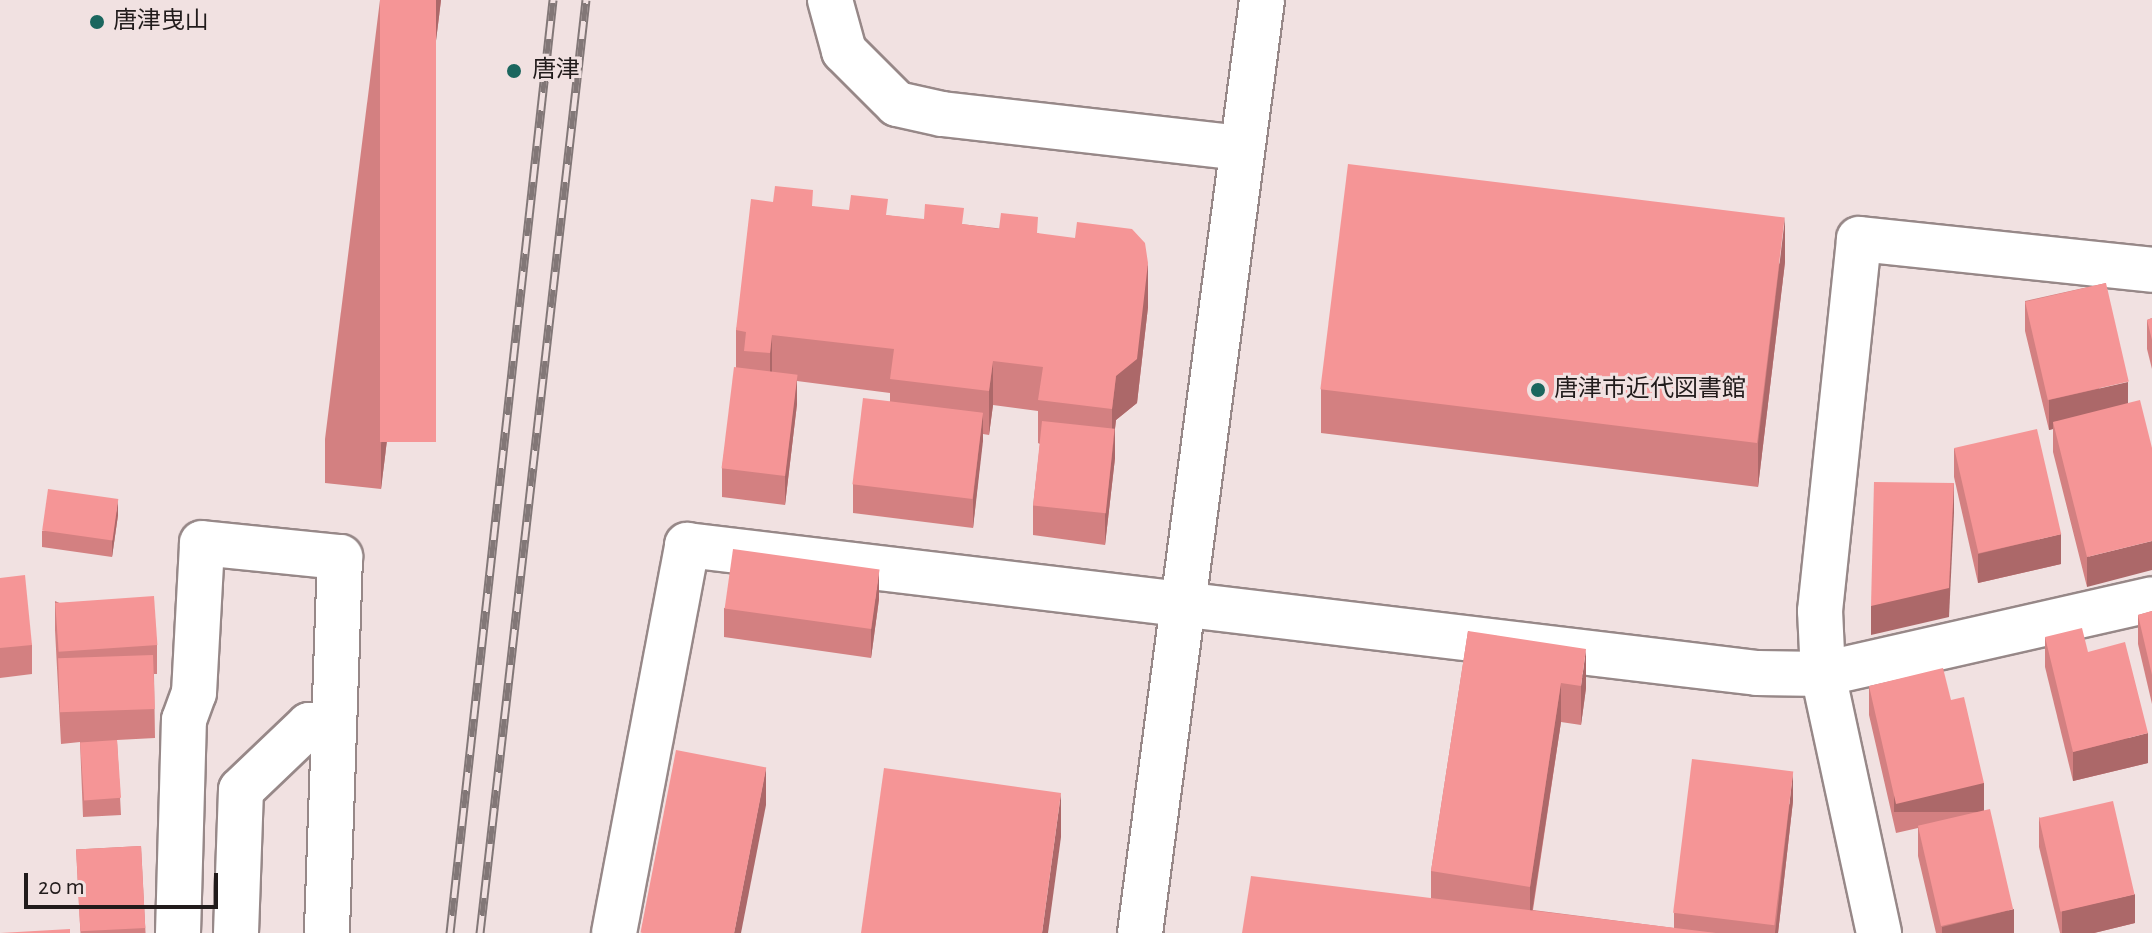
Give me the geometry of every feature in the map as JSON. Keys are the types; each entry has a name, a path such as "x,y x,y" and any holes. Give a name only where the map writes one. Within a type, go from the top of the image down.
{"street":[{"path":"830,0 844,51 897,104 942,114 1242,148"},
{"path":"1140,933 1262,0"},
{"path":"1879,933 1823,674 1820,611 1859,239 2152,270"},
{"path":"178,933 184,720 194,693 202,543 340,557 327,933"},
{"path":"614,933 687,545 1184,601 1757,673 1823,674 2152,599"},
{"path":"236,933 241,790 309,725 334,725"}],"building":[{"path":"380,0 436,0 436,442 380,442"},
{"path":"1348,164 1785,218 1757,443 1320,389"},
{"path":"775,186 813,190 812,206 849,210 851,195 888,199 886,215 924,219 925,204 964,208 962,224 999,229 1001,213 1038,217 1037,233 1075,238 1077,222 1132,229 1145,243 1148,263 1137,359 1116,376 1112,409 1038,400 1043,367 993,361 989,391 890,379 894,349 772,335 770,353 744,351 746,332 736,330 751,199 773,202"},
{"path":"2106,283 2129,381 2048,400 2025,302"},
{"path":"2152,318 2152,340 2147,320"},
{"path":"734,367 798,375 785,476 722,468"},
{"path":"863,398 983,413 972,499 852,484"},
{"path":"2140,400 2152,448 2152,541 2087,557 2053,422"},
{"path":"1042,421 1115,429 1106,513 1033,506"},
{"path":"2037,429 2061,534 1978,553 1954,448"},
{"path":"1874,482 1954,483 1949,588 1871,606"},
{"path":"48,489 118,499 112,540 42,531"},
{"path":"733,549 880,570 871,629 725,608"},
{"path":"25,575 32,645 0,648 0,578"},
{"path":"154,596 157,645 59,652 55,603"},
{"path":"2152,611 2152,675 2138,615"},
{"path":"2082,628 2088,652 2125,642 2148,733 2073,752 2045,637"},
{"path":"1468,631 1586,649 1581,686 1561,683 1530,887 1431,871"},
{"path":"153,655 155,709 60,712 58,658"},
{"path":"1943,668 1951,700 1964,697 1984,783 1896,804 1869,686"},
{"path":"117,740 121,798 84,800 80,743"},
{"path":"676,750 766,768 734,933 641,933"},
{"path":"1692,759 1793,771 1774,925 1673,913"},
{"path":"884,768 1061,793 1042,933 861,933"},
{"path":"2113,801 2135,895 2061,912 2039,818"},
{"path":"1990,809 2013,909 1941,926 1918,826"},
{"path":"141,846 145,928 80,931 76,849"},
{"path":"1251,876 1716,933 1242,933"},
{"path":"70,929 70,933 0,933"}],"railway":[{"path":"450,933 553,0"},
{"path":"480,933 586,0"}],"place":[{"name":"唐津曳山","path":"97,22"},
{"name":"唐津","path":"514,71"},
{"name":"唐津市近代図書館","path":"1538,390"}]}
